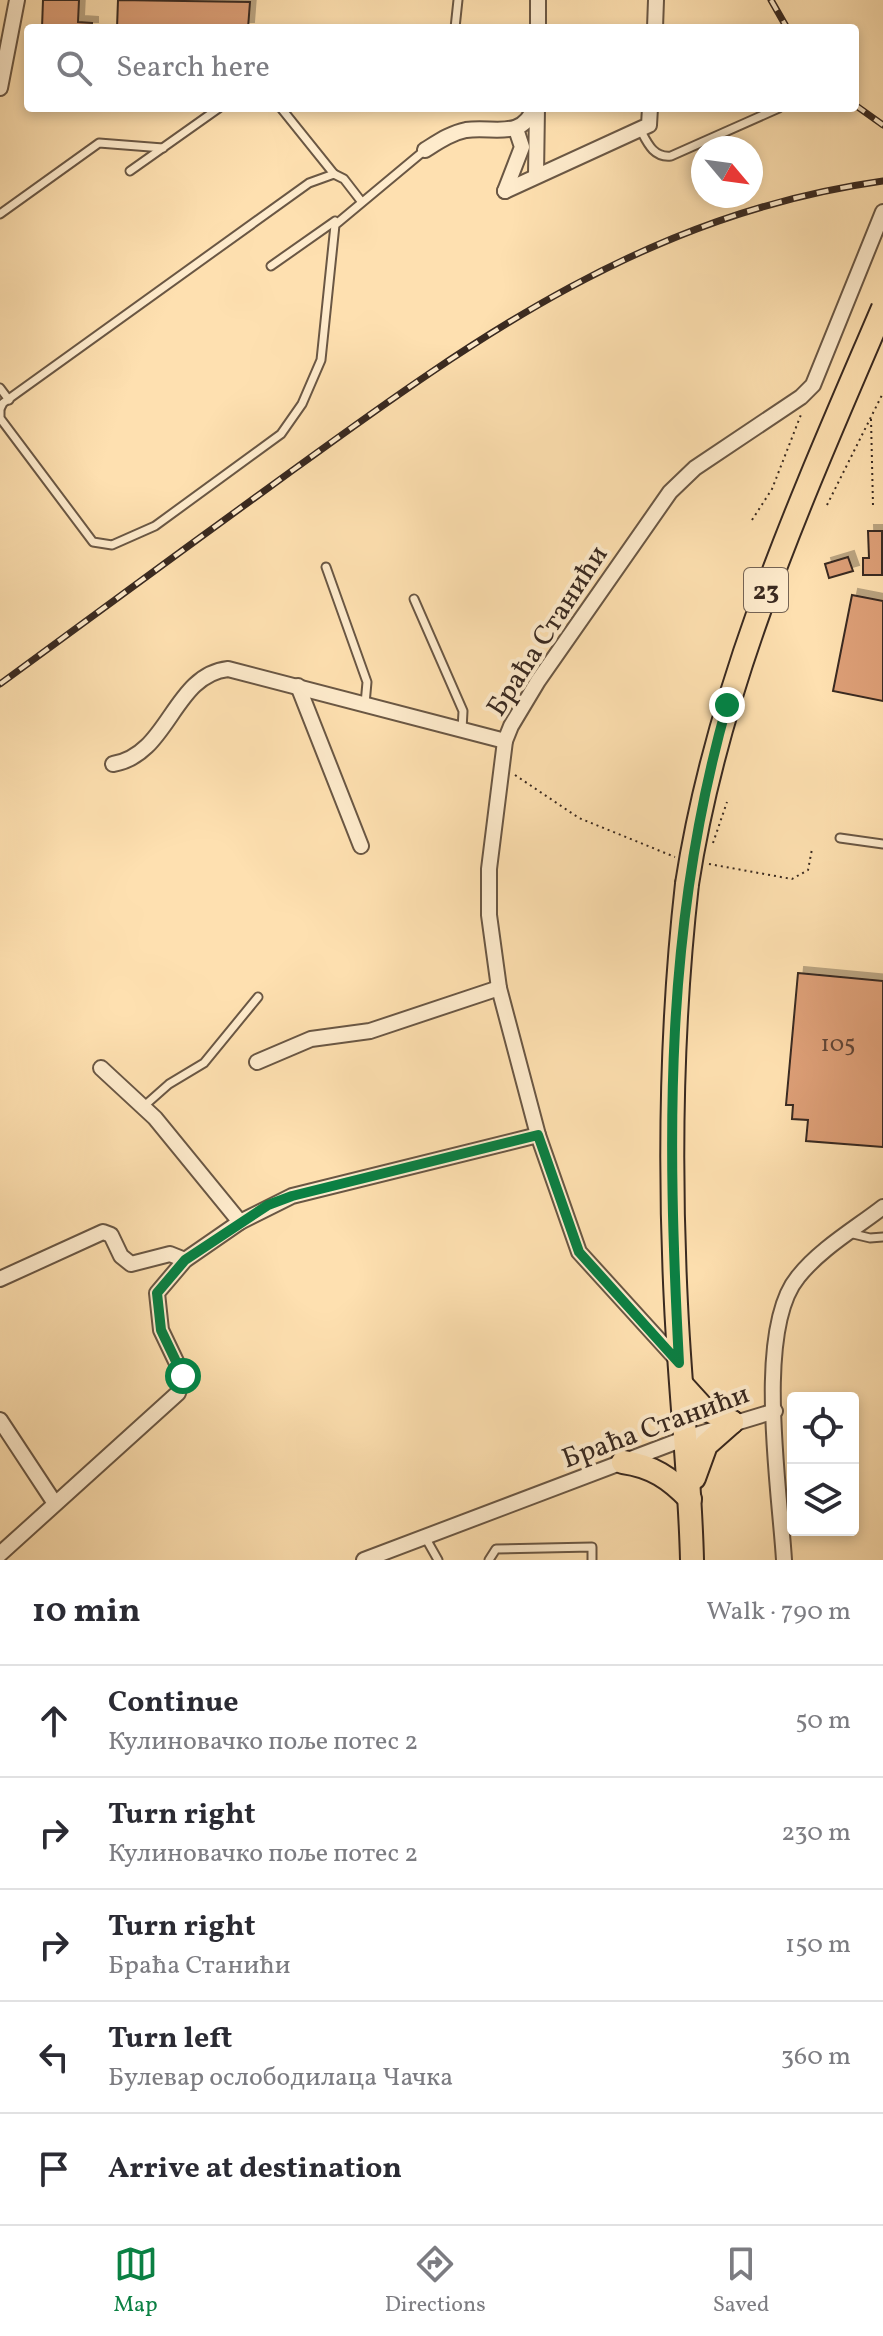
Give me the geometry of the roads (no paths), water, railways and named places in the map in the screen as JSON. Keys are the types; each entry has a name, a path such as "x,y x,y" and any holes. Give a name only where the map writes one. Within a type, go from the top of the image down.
{"main road":[{"name":"23","path":"692,1560 680,1374 671,1101 675,992 687,884 701,803 736,675 782,549 883,308"},
{"path":"623,1462 651,1468 669,1478 690,1499 706,1445 732,1422 702,1407 680,1374"}],"street":[{"path":"0,88 7,24 17,0"},
{"path":"538,0 538,24"},
{"path":"655,24 656,0"},
{"path":"425,150 462,131 516,129 528,121 533,112"},
{"path":"535,112 536,175"},
{"path":"516,129 522,147 505,191 644,127 649,112"},
{"name":"Браћа Станићи","path":"680,1374 579,1252 538,1135 499,988 489,915 489,869 505,741 538,681 670,492 695,468 801,397 813,385 883,212"},
{"path":"113,764 128,760 148,746 187,695 212,673 237,670 505,741"},
{"path":"298,686 361,846"},
{"path":"257,1062 311,1039 370,1031 499,988"},
{"path":"101,1068 143,1107 240,1222"},
{"path":"0,1554 182,1386 183,1376 161,1330 156,1301 162,1285 185,1260 240,1222 292,1196 538,1135"},
{"name":"Браћа Станићи","path":"364,1560 686,1438 775,1411 776,1323 786,1294 799,1275 883,1207"},
{"path":"0,1279 103,1232 111,1235 121,1256 131,1264 170,1254 185,1260"},
{"path":"775,1411 784,1560"},
{"path":"0,1420 54,1502"}],"lane":[{"path":"455,24 458,0"},
{"path":"130,171 213,112"},
{"path":"284,112 334,174 344,179 361,201"},
{"path":"644,127 651,149 658,154 671,156 770,112"},
{"path":"0,214 99,143 163,148"},
{"path":"271,266 425,150"},
{"path":"334,174 309,183 9,400 0,410 0,418 93,542 112,545 155,526 281,434 302,404 321,360 328,316 333,236 340,217"},
{"path":"0,388 9,400"},
{"path":"326,567 367,682 365,704"},
{"path":"414,599 463,711 462,730"},
{"path":"840,838 883,844"},
{"path":"143,1107 169,1084 204,1063 258,997"},
{"path":"849,1233 870,1238 883,1237"},
{"path":"425,1537 438,1560"},
{"path":"489,1560 496,1549 592,1547 592,1560"}],"railway":[{"path":"771,0 785,24"},
{"path":"859,108 883,125"},
{"path":"0,684 362,420 500,328 570,287 643,251 718,221 798,197 883,181"}]}
